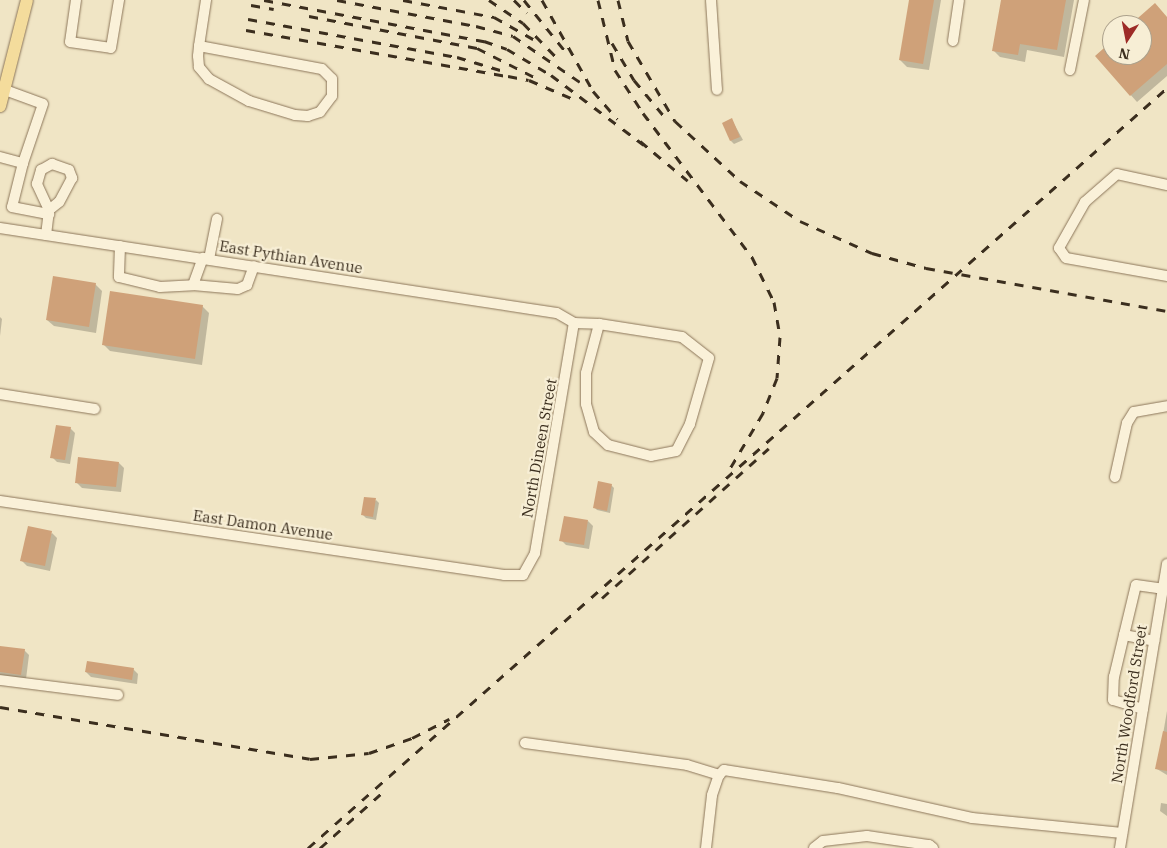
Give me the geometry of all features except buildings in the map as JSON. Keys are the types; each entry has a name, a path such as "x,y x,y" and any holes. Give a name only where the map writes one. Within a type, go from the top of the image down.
{"main road":[{"path":"0,106 27,0"}],"street":[{"path":"76,0 70,42 111,48 119,0"},
{"path":"199,46 322,69 332,78 332,96 320,112 308,116 249,100 209,79 199,67 199,46 206,0"},
{"path":"710,0 717,90"},
{"path":"954,41 959,0"},
{"path":"1070,70 1084,0"},
{"path":"5,90 43,104 23,163 12,207 49,212 46,235"},
{"path":"0,156 23,163"},
{"path":"1167,185 1117,174 1086,202 1059,248 1066,258 1167,276"},
{"path":"193,285 206,259 217,219"},
{"name":"East Pythian Avenue","path":"0,228 557,313 574,323"},
{"path":"120,246 119,277 160,287 193,285 238,290 247,285 254,266"},
{"path":"574,323 599,324 682,337 709,358 690,424 676,451 651,456 608,444 594,432 586,404 586,373 599,324"},
{"name":"North Dineen Street","path":"523,575 535,553 574,323"},
{"path":"0,394 95,410"},
{"path":"1115,477 1123,453 1127,423 1134,412 1167,406"},
{"name":"East Damon Avenue","path":"0,501 504,575 523,575"},
{"name":"North Woodford Street","path":"1120,848 1167,564"},
{"path":"1143,709 1113,700 1114,678 1136,585 1163,589"},
{"path":"1124,635 1154,641"},
{"path":"0,680 118,695"},
{"path":"525,743 687,765 719,775"},
{"path":"706,848 712,795 719,775 724,770 838,788 972,818 1122,833"},
{"path":"814,848 822,841 846,843 867,836 929,845 933,848"}],"railway":[{"path":"264,0 484,41 507,49 551,75 644,145"},
{"path":"337,0 476,26 513,36 580,82"},
{"path":"403,0 494,17 533,39"},
{"path":"489,0 523,23 557,58"},
{"path":"514,0 527,13"},
{"path":"524,0 565,51"},
{"path":"542,0 593,91 617,119"},
{"path":"598,0 615,70 643,113 752,257 774,302 780,337 777,378 763,413 729,470"},
{"path":"618,0 628,41 675,121 740,181 800,221 872,253 926,268 1167,311"},
{"path":"251,5 274,9"},
{"path":"309,16 477,48 538,79"},
{"path":"248,19 457,57 500,70"},
{"path":"246,30 529,80 578,101"},
{"path":"612,43 634,80 668,121"},
{"path":"308,848 1167,88"},
{"path":"640,141 688,181"},
{"path":"602,598 769,448"},
{"path":"0,707 310,759 369,753 412,738 449,719"},
{"path":"320,848 383,792"}]}
